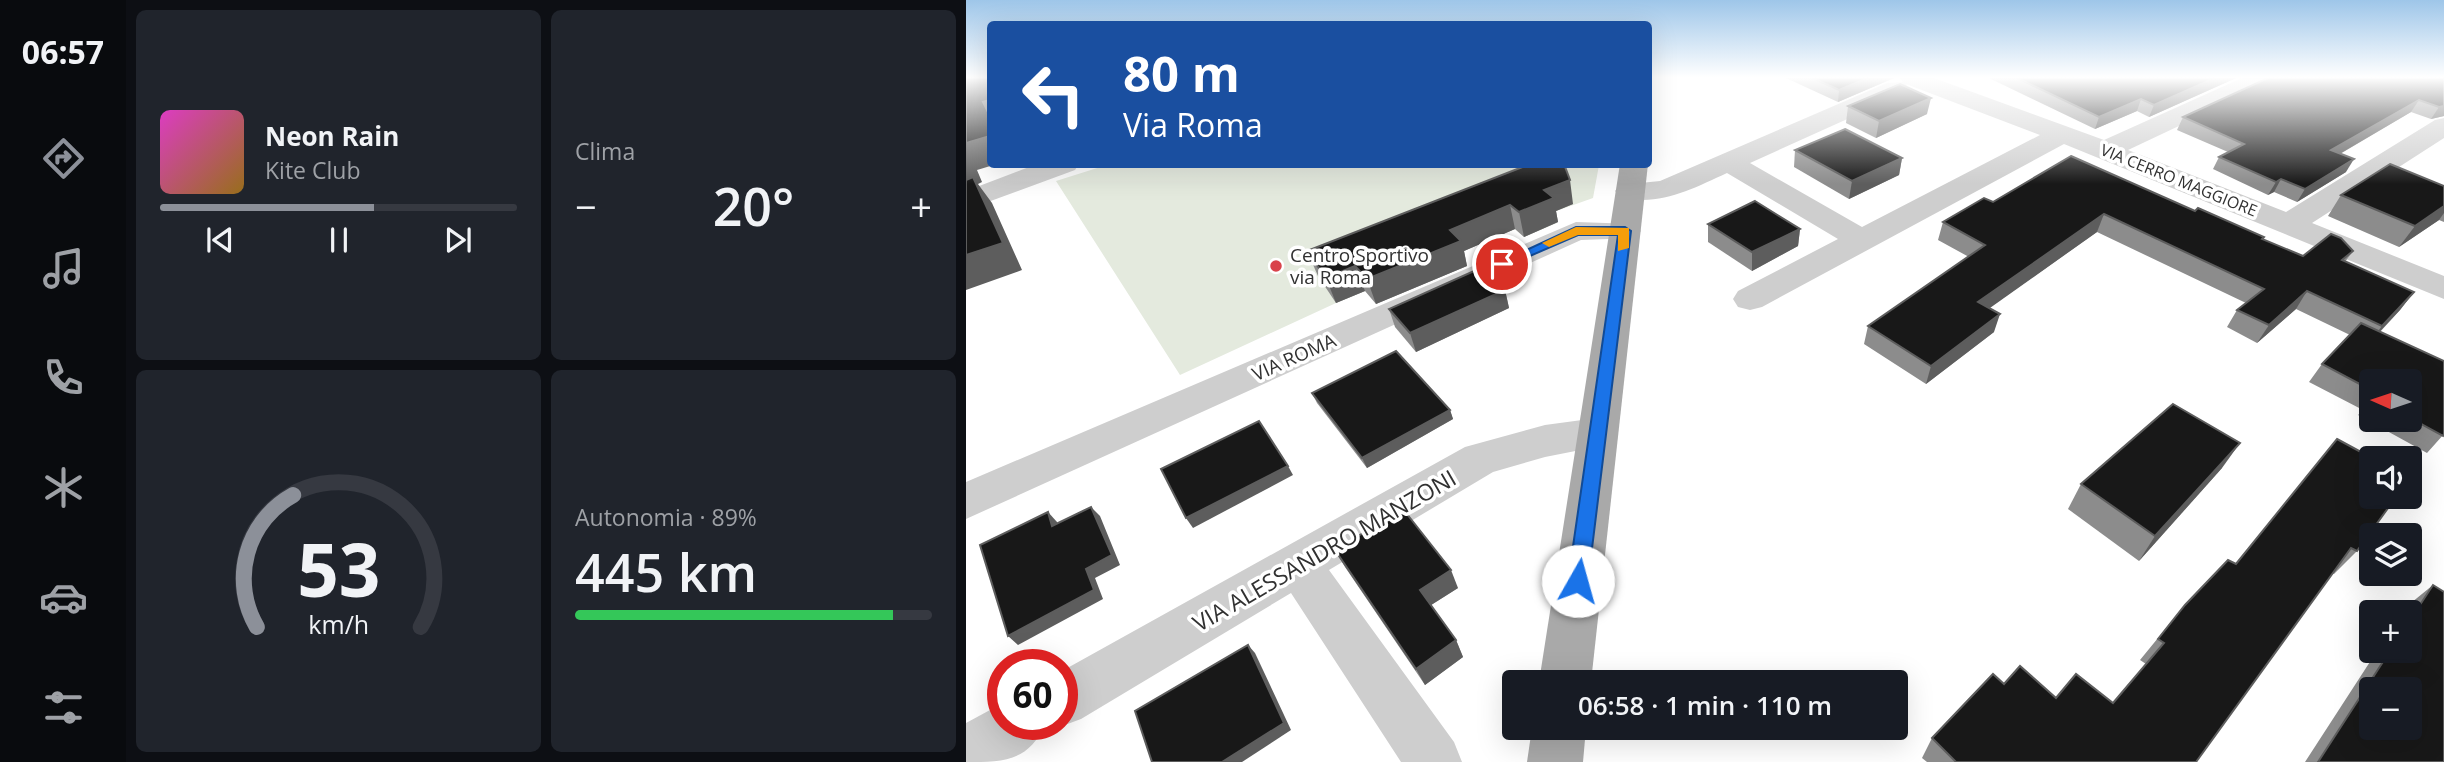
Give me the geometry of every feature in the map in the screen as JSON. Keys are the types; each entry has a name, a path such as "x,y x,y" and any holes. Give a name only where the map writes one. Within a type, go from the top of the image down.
{"main road":[{"path":"1567,670 1632,178"},
{"path":"1555,762 1558,740"}],"street":[{"path":"1632,178 1665,190 1836,114"},
{"name":"VIA CERRO MAGGIORE","path":"2009,114 2290,223 2444,288"},
{"path":"2105,150 2184,114"},
{"path":"2290,223 2444,126"},
{"path":"1750,299 2062,134"},
{"path":"1728,162 1860,239"},
{"path":"966,201 1054,168"},
{"name":"VIA ROMA","path":"966,501 1576,231 1625,231"},
{"name":"VIA ALESSANDRO MANZONI","path":"1078,691 1299,566 1480,459 1545,441 1597,433"},
{"path":"1299,566 1434,762"},
{"path":"966,754 990,740"}],"shaded area":[{"name":"Centro Sportivo via Roma","path":"1097,168 1598,168 1593,198 1548,214 1557,223 1524,237 1515,229 1336,303 1180,375 1056,181"}],"building":[{"path":"966,114 987,114 987,137 966,143"},
{"path":"1864,114 1896,114 1879,121"},
{"path":"2190,114 2395,114 2331,150 2354,159 2305,189 2281,179 2276,182 2219,157 2244,144 2183,117"},
{"path":"1845,129 1902,158 1852,181 1795,150"},
{"path":"2071,156 2195,211 2198,208 2303,256 2331,234 2341,238 2353,251 2342,260 2414,292 2382,326 2307,291 2269,325 2237,310 2264,289 2104,214 1978,302 2000,314 1931,366 1868,326 1985,245 1943,222 1984,198 1993,202"},
{"path":"2390,164 2444,186 2444,206 2415,226 2341,195"},
{"path":"1520,168 1566,168 1570,180 1544,190 1554,198 1519,212 1510,205 1450,230 1461,241 1367,279 1355,266 1326,278 1307,251"},
{"path":"973,177 1003,243 966,255 966,180"},
{"path":"1755,201 1800,229 1752,252 1708,224"},
{"path":"1483,267 1505,290 1410,333 1389,309"},
{"path":"2361,323 2444,361 2443,436 2422,425 2422,369 2359,369 2359,384 2322,364"},
{"path":"1396,351 1450,410 1362,458 1312,393"},
{"path":"2173,404 2240,443 2155,536 2081,484"},
{"path":"1259,421 1288,466 1186,518 1161,469"},
{"path":"2337,439 2359,451 2359,509 2387,509 2377,523 2359,523 2359,548 2357,551 2351,548 2196,762 1956,762 1932,738 1993,674 2004,684 2020,666 2056,698 2076,674 2113,703 2164,643 2158,639 2185,605 2228,560 2236,564"},
{"path":"1091,507 1112,555 1086,569 1094,590 1008,636 980,545 1048,512 1052,526"},
{"path":"1403,509 1451,570 1420,590 1456,640 1416,669 1335,550"},
{"path":"2433,585 2444,592 2444,762 2318,762 2359,699 2359,740 2422,740 2422,677 2373,677 2382,663 2422,663 2422,602"},
{"path":"1248,645 1284,723 1222,762 1152,762 1135,711"}],"slow traffic":[{"path":"1549,243 1576,231 1625,231 1622,248"}],"place":[{"name":"Centro Sportivo via Roma","path":"1276,266"}],"route":[{"path":"1502,264 1576,231 1625,231 1578,581"}]}
